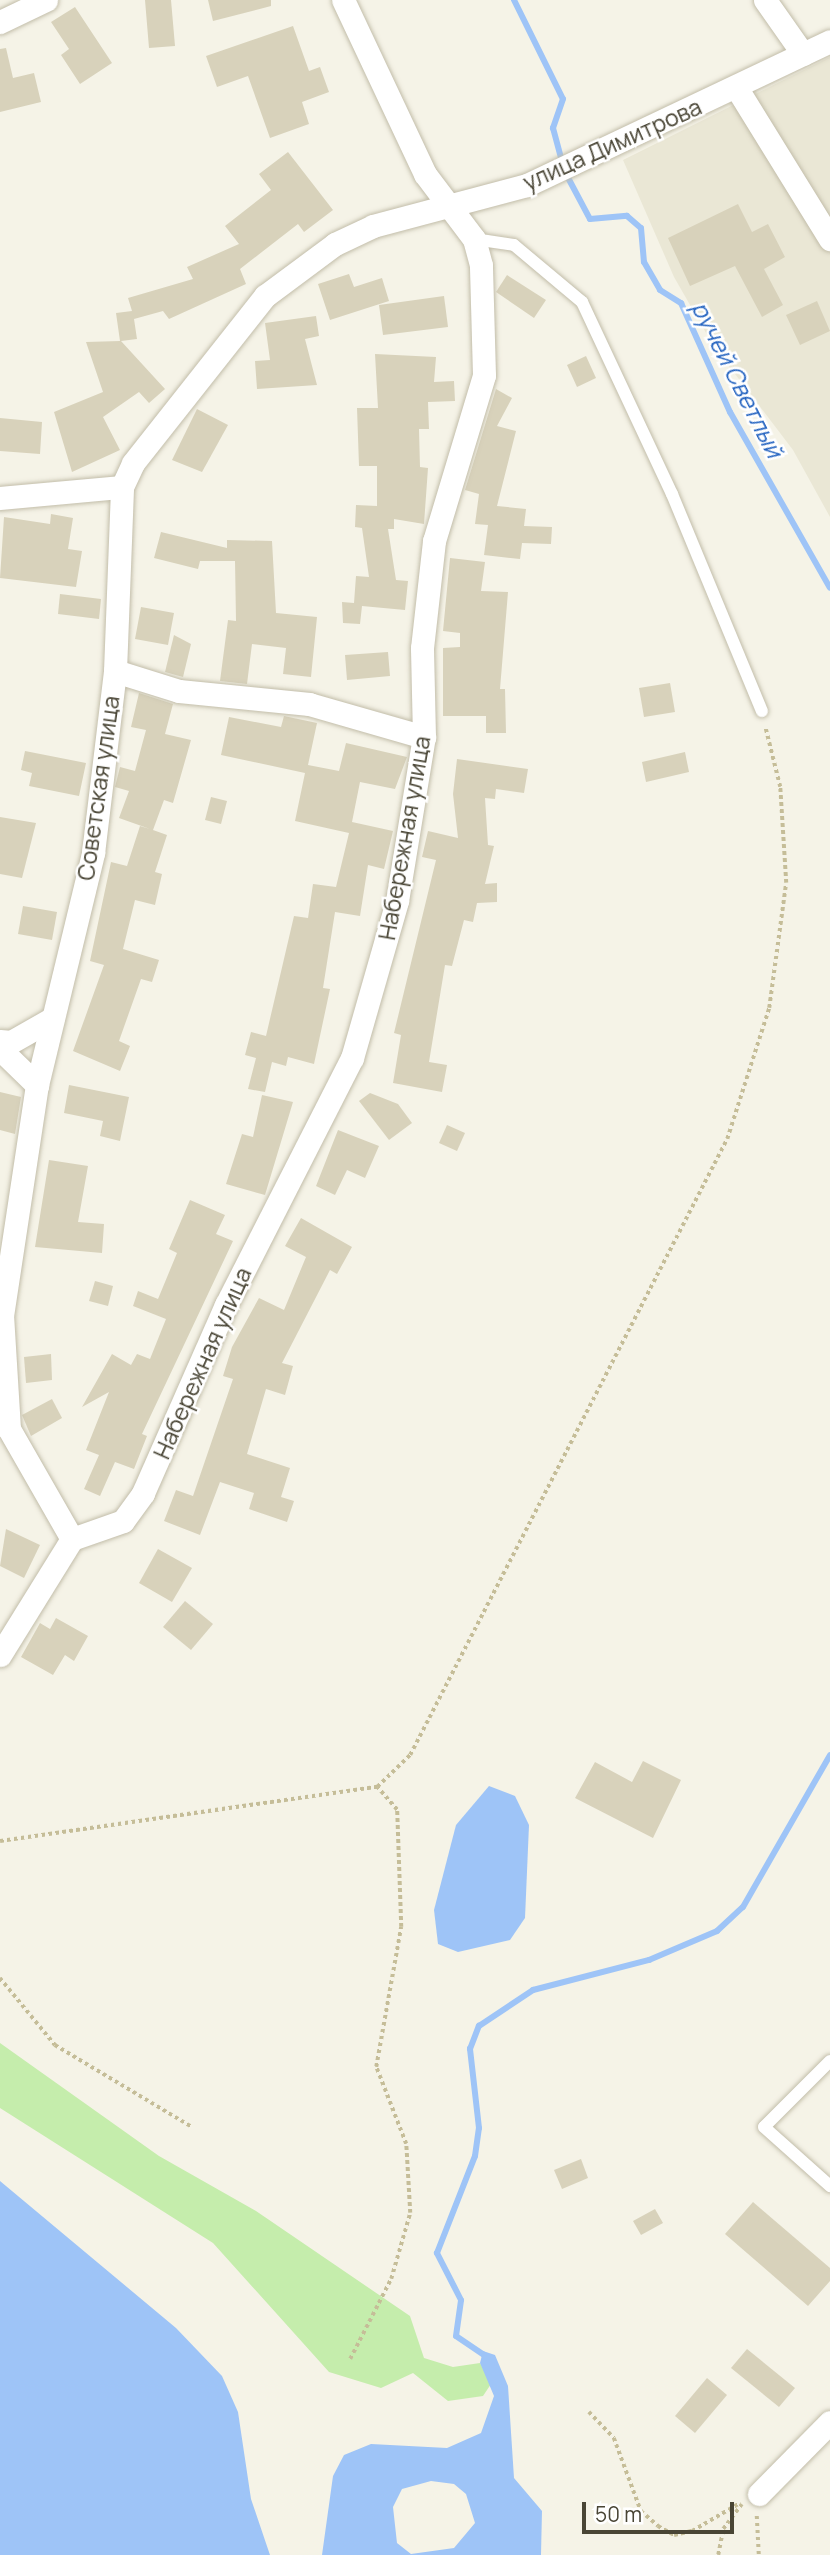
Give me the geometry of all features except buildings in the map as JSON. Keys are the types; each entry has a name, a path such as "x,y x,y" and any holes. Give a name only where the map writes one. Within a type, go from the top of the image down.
{"street":[{"path":"0,22 46,0"},
{"name":"Набережная улица","path":"72,1539 101,1533 133,1511 226,1306 352,1058 397,901 424,737 422,648 434,541 484,375 481,265 474,239 445,205 343,0"},
{"path":"765,0 803,54"},
{"name":"улица Димитрова","path":"445,205 527,185 830,41"},
{"path":"736,87 830,239"},
{"path":"0,498 122,487 189,387 265,296 335,244 445,205"},
{"name":"Советская улица","path":"72,1539 22,1460 4,1404 4,1284 37,1085 93,853 115,671 122,487"},
{"path":"115,671 179,691 309,704 424,737"},
{"path":"0,1041 11,1042 53,1018"},
{"path":"0,1049 37,1085"},
{"path":"0,1655 72,1539"},
{"path":"752,2497 830,2422"}],"lane":[{"path":"474,239 514,245 582,302 672,494 762,711"},
{"path":"828,2067 764,2127 830,2186"}],"path":[{"path":"0,1841 377,1787 410,1755 727,1139 769,1008 786,883 780,787 762,711"},
{"path":"350,2359 391,2279 410,2213 407,2144 376,2067 401,1927 397,1810 377,1787"},
{"path":"0,1978 55,2045 192,2127"},
{"path":"589,2412 614,2438 641,2511 657,2526 674,2535 692,2531 752,2497"},
{"path":"718,2555 723,2529 752,2497"},
{"path":"752,2497 759,2555"}],"shaded area":[{"path":"830,57 830,517 793,450 713,345 674,277 623,160"}],"green space":[{"path":"0,2043 159,2156 256,2211 410,2316 424,2358 453,2367 480,2363 491,2384 483,2396 448,2401 413,2373 381,2388 329,2372 213,2243 0,2108"}],"water":[{"path":"489,1786 515,1796 529,1825 525,1918 510,1940 458,1952 438,1944 434,1910 456,1825"},
{"path":"0,2181 176,2328 222,2376 238,2412 251,2499 270,2555 0,2555"},
{"path":"483,2351 495,2355 508,2386 514,2478 542,2511 541,2555 322,2555 333,2476 344,2455 371,2444 447,2448 481,2433 494,2396 480,2363","holes":["431,2481 454,2484 466,2494 475,2523 454,2548 411,2554 397,2543 393,2507 402,2489"]}],"waterway":[{"name":"ручей Светлый","path":"514,0 563,99 553,128 562,162"},
{"name":"ручей Светлый","path":"565,172 590,219 627,216 641,228 644,262 660,290 681,303 730,412 830,588"},
{"name":"ручей Светлый","path":"487,2357 456,2336 461,2300 437,2253 475,2156 479,2128 470,2049 479,2026 533,1990 649,1960 717,1931 743,1907 830,1755"}]}
